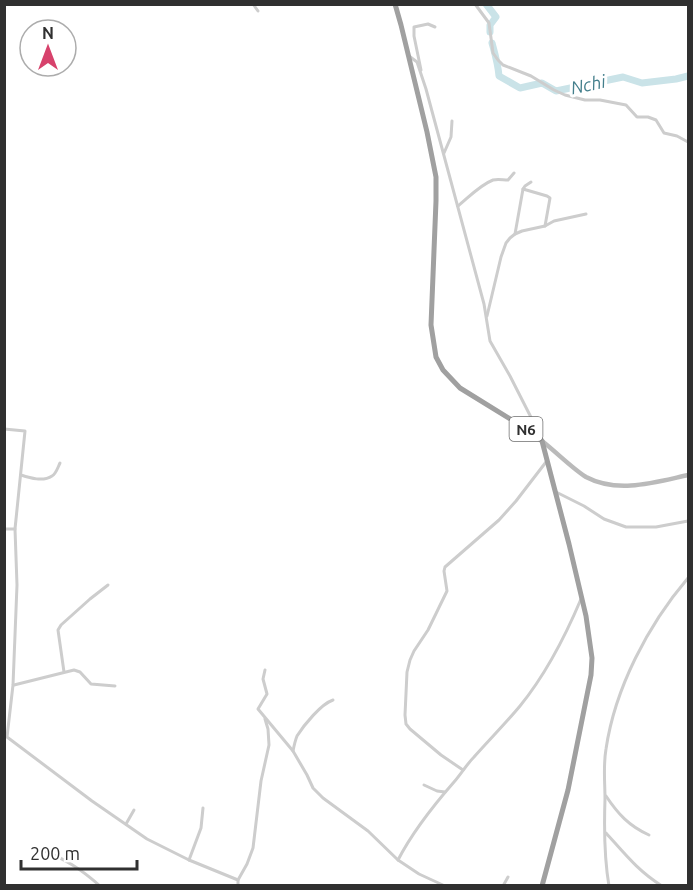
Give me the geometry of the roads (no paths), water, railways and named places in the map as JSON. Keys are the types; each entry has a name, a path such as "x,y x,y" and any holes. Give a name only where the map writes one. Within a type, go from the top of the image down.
{"highway":[{"name":"N6","path":"395,4 436,177 430,325 436,357 442,370 460,388 542,441 556,492 591,647 591,675 569,784 542,885"}],"main road":[{"path":"542,441 579,472 599,482 631,486 688,475"}],"street":[{"path":"253,4 258,11"},
{"path":"475,4 489,23 493,53 503,64 565,95 626,105 637,117 656,120 664,134 688,142"},
{"path":"435,27 428,24 414,27 414,36 422,75 487,317"},
{"path":"409,56 417,62 422,75"},
{"path":"444,153 451,137 452,121"},
{"path":"458,207 484,185 496,180 508,180 514,173"},
{"path":"515,234 523,189 531,182"},
{"path":"523,189 550,198 545,226"},
{"path":"542,441 510,376 492,347 487,328 487,317 506,243 515,234 545,226 554,221 586,214"},
{"path":"4,429 26,431 15,529 17,585 13,686 6,737 92,801 159,846 238,880"},
{"path":"463,770 429,745 406,724 407,672 410,660 447,591 445,567 499,520 548,460"},
{"path":"21,475 37,479 50,477 54,475 60,463"},
{"path":"556,492 604,519 626,527 656,527 688,521"},
{"path":"4,529 15,529"},
{"path":"609,885 606,870 604,770 612,722 626,680 644,643 688,578"},
{"path":"64,672 58,630 108,585"},
{"path":"398,860 408,840 445,792 540,680 565,635 581,599"},
{"path":"13,686 77,670 91,684 115,687"},
{"path":"265,670 263,682 267,694 258,710 293,751 316,792 368,831 398,860 419,874 445,885"},
{"path":"293,751 295,741 302,729 322,707 333,700"},
{"path":"238,885 238,880 253,848 261,781 269,745 264,716"},
{"path":"424,785 436,791 445,792"},
{"path":"605,795 621,817 649,835"},
{"path":"189,860 201,828 203,808"},
{"path":"126,824 134,810"},
{"path":"605,832 633,863 647,876 662,885"},
{"path":"42,850 63,858 100,885"},
{"path":"503,885 508,877"}],"waterway":[{"name":"Nchi","path":"486,4 496,17 490,25 490,32"},
{"name":"Nchi","path":"492,43 499,76 520,88 542,83 556,91 623,77 642,83 688,76"}]}
